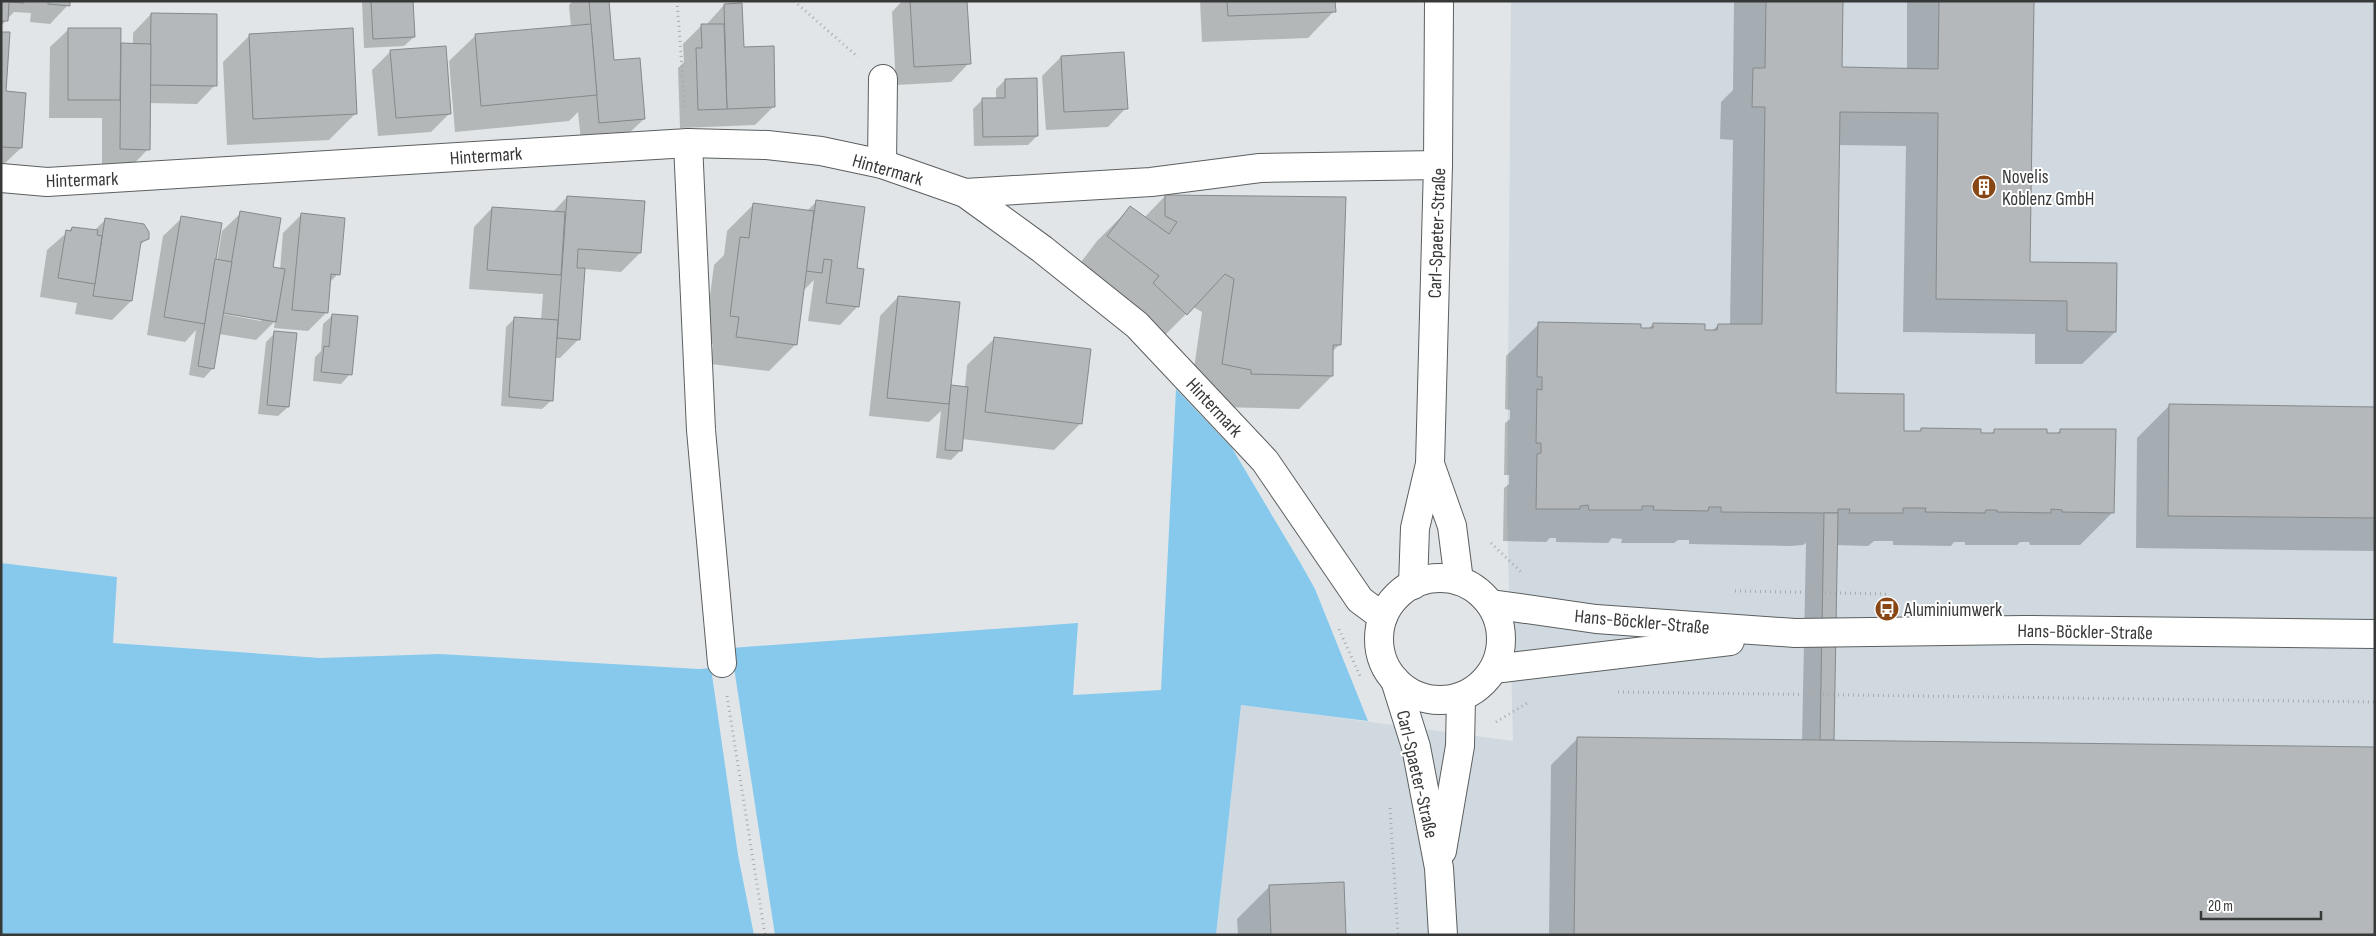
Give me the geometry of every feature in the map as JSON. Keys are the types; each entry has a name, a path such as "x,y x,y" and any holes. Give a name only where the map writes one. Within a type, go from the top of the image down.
{"street":[{"name":"Carl-Spaeter-Straße","path":"1413,585 1415,528 1430,464 1438,165 1439,1"},
{"path":"882,164 883,79"},
{"name":"Hintermark","path":"1,178 47,182 688,143 767,145 822,151 882,164 965,193 1042,249 1138,325 1265,461 1360,600 1383,616"},
{"path":"688,143 701,430 722,663"},
{"name":"Hintermark","path":"965,193 1151,182 1260,168 1438,165"},
{"name":"Carl-Spaeter-Straße","path":"1430,464 1452,526 1459,581"},
{"name":"Carl-Spaeter-Straße","path":"1444,578 1459,581 1481,594 1490,604 1500,626 1501,647 1494,669 1480,686 1461,697 1444,700 1425,699 1408,692 1386,669 1380,652 1379,633 1383,616 1396,597 1413,585 1444,578"},
{"name":"Hans-Böckler-Straße","path":"1490,604 1596,620 1795,633 2024,630 2375,634"},
{"name":"Hans-Böckler-Straße","path":"1494,669 1795,633"},
{"name":"Carl-Spaeter-Straße","path":"1395,680 1416,747 1439,868 1443,935"},
{"name":"Carl-Spaeter-Straße","path":"1439,868 1460,746 1461,697"}],"path":[{"path":"677,1 688,143"},
{"path":"794,1 883,79"},
{"path":"1490,542 1527,578"},
{"path":"1732,591 1849,594"},
{"path":"722,663 765,935"},
{"path":"1614,692 2375,702"},
{"path":"1390,807 1398,935"}],"shaded area":[{"name":"Novelis Koblenz GmbH","path":"1511,1 2375,1 2375,935 1216,935 1241,705 1513,741 1507,513"},
{"path":"1176,389 1232,448 1301,564 1315,589 1368,721 1241,705 1216,935 775,935 731,648 1078,623 1073,695 1161,690"},
{"path":"1,563 117,577 113,643 320,658 439,654 699,669 711,668 738,855 754,935 1,935"}],"building":[{"path":"1,1 24,1 24,3 9,2 8,21 1,21"},
{"path":"48,1 70,1 70,6 48,4"},
{"path":"371,1 413,1 415,37 373,39"},
{"path":"589,1 609,1 614,60 640,58 645,119 599,123"},
{"path":"910,1 967,1 971,64 914,67"},
{"path":"1227,1 1335,1 1336,12 1228,16"},
{"name":"Novelis Koblenz GmbH","path":"1766,1 1843,1 1842,67 1938,69 1939,1 2034,1 2030,262 2117,263 2116,332 2067,331 2067,301 1936,299 1938,113 1840,112 1836,393 1904,394 1904,431 1921,431 1921,428 1981,429 1981,433 1994,433 1994,429 2047,429 2047,433 2060,433 2060,429 2116,429 2114,513 2062,512 2062,510 2051,509 2051,513 1997,512 1997,510 1986,510 1985,513 1925,512 1926,508 1903,508 1903,513 1849,513 1850,509 1838,509 1838,513 1721,512 1721,507 1709,507 1708,511 1653,510 1654,506 1642,506 1642,510 1589,510 1588,505 1580,506 1580,509 1536,509 1537,454 1541,453 1541,443 1536,443 1537,389 1542,390 1542,377 1537,377 1538,322 1641,324 1641,328 1653,328 1653,323 1705,324 1705,330 1717,330 1718,324 1762,324 1765,107 1752,107 1753,68 1765,68"},
{"path":"742,3 744,47 774,46 775,107 727,109 724,4"},
{"path":"151,13 217,14 217,86 150,85"},
{"path":"591,24 597,95 481,106 475,34"},
{"path":"701,24 724,24 727,109 698,110 696,48 702,48"},
{"path":"68,28 121,28 120,100 68,100"},
{"path":"353,28 357,114 253,119 249,34"},
{"path":"1,32 10,32 6,91 26,93 22,148 1,147"},
{"path":"121,43 151,44 150,150 120,149"},
{"path":"446,46 451,114 396,118 390,50"},
{"path":"1124,52 1128,109 1064,112 1061,56"},
{"path":"1037,78 1038,136 983,137 982,98 1005,98 1005,79"},
{"path":"1165,195 1346,197 1341,345 1333,345 1333,376 1251,374 1251,370 1222,364 1234,279 1225,274 1187,315 1153,283 1159,276 1107,236 1130,206 1169,234 1177,222 1165,216"},
{"path":"567,196 645,201 641,253 578,249 577,268 585,268 580,340 557,338"},
{"path":"816,200 865,207 857,268 864,269 859,307 826,303 832,260 824,259 822,273 806,271"},
{"path":"753,203 814,211 797,345 736,337 739,317 730,316 740,237 749,238"},
{"path":"492,207 565,212 561,275 487,270"},
{"path":"240,211 281,218 273,267 285,269 276,322 223,313"},
{"path":"301,213 345,218 340,275 331,274 328,313 292,310"},
{"path":"181,216 222,223 205,324 164,317"},
{"path":"105,218 144,224 149,232 149,239 141,242 132,301 93,296"},
{"path":"72,227 98,230 97,235 102,236 95,284 58,278 66,230 71,231"},
{"path":"215,259 232,262 214,369 198,366"},
{"path":"898,296 960,302 949,404 887,398"},
{"path":"332,314 358,316 352,375 321,372 324,346 329,347"},
{"path":"514,317 558,320 553,401 509,397"},
{"path":"274,331 297,333 289,407 267,405"},
{"path":"994,337 1091,349 1082,424 985,412"},
{"path":"951,385 968,387 962,451 945,450"},
{"path":"2169,404 2375,407 2375,518 2168,516"},
{"path":"1824,513 1838,513 1834,740 1820,740"},
{"path":"1577,737 2375,747 2375,935 1574,935"},
{"path":"1344,882 1346,935 1271,935 1269,885"}],"place":[{"name":"Novelis Koblenz GmbH","path":"1984,187"},
{"name":"Aluminiumwerk","path":"1887,609"}]}
